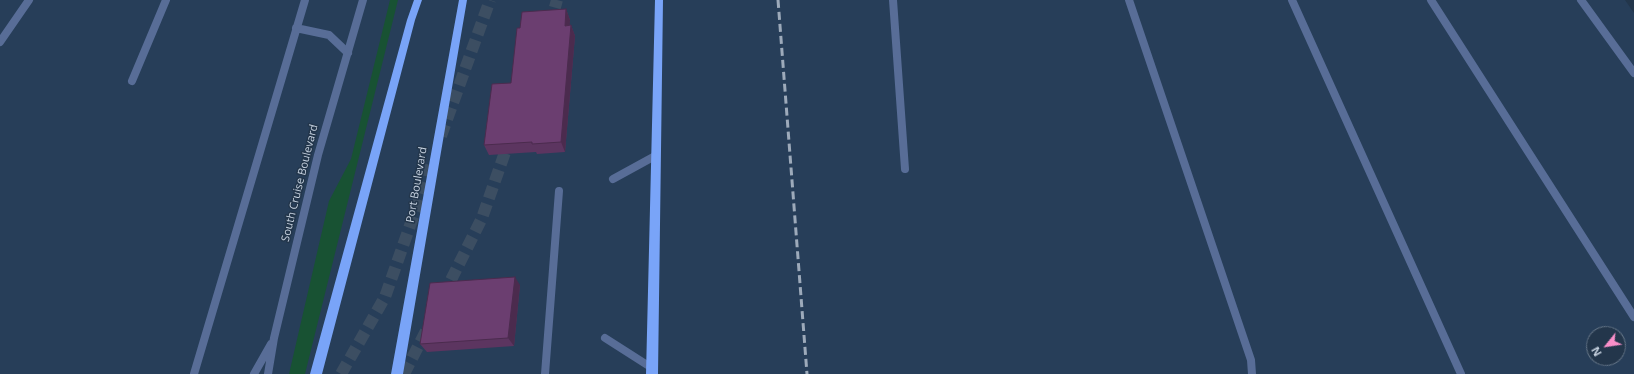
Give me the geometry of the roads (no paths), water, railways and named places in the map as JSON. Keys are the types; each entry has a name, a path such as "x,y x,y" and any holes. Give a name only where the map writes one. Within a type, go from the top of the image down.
{"main road":[{"path":"411,20 412,0"},
{"path":"316,374 411,20 418,0"},
{"name":"Port Boulevard","path":"397,374 463,0"},
{"path":"652,371 655,156 660,0"}],"street":[{"path":"0,42 29,0"},
{"path":"132,81 166,0"},
{"path":"194,374 305,0"},
{"name":"South Cruise Boulevard","path":"268,374 274,338 318,155 363,0"},
{"path":"893,0 905,168"},
{"path":"1129,0 1251,360 1252,374"},
{"path":"1292,0 1461,374"},
{"path":"1431,0 1634,317"},
{"path":"1582,0 1634,73"},
{"path":"296,28 329,35 348,53"},
{"path":"613,179 655,156"},
{"path":"545,374 559,191"},
{"path":"254,374 274,338"},
{"path":"605,338 652,371"}],"tunnel":[{"path":"441,136 490,0"},
{"path":"550,25 557,0"},
{"path":"443,296 482,218 510,138"},
{"path":"341,374 385,297 432,163"},
{"path":"404,374 427,329"}],"railway":[{"path":"778,0 807,374"}]}
